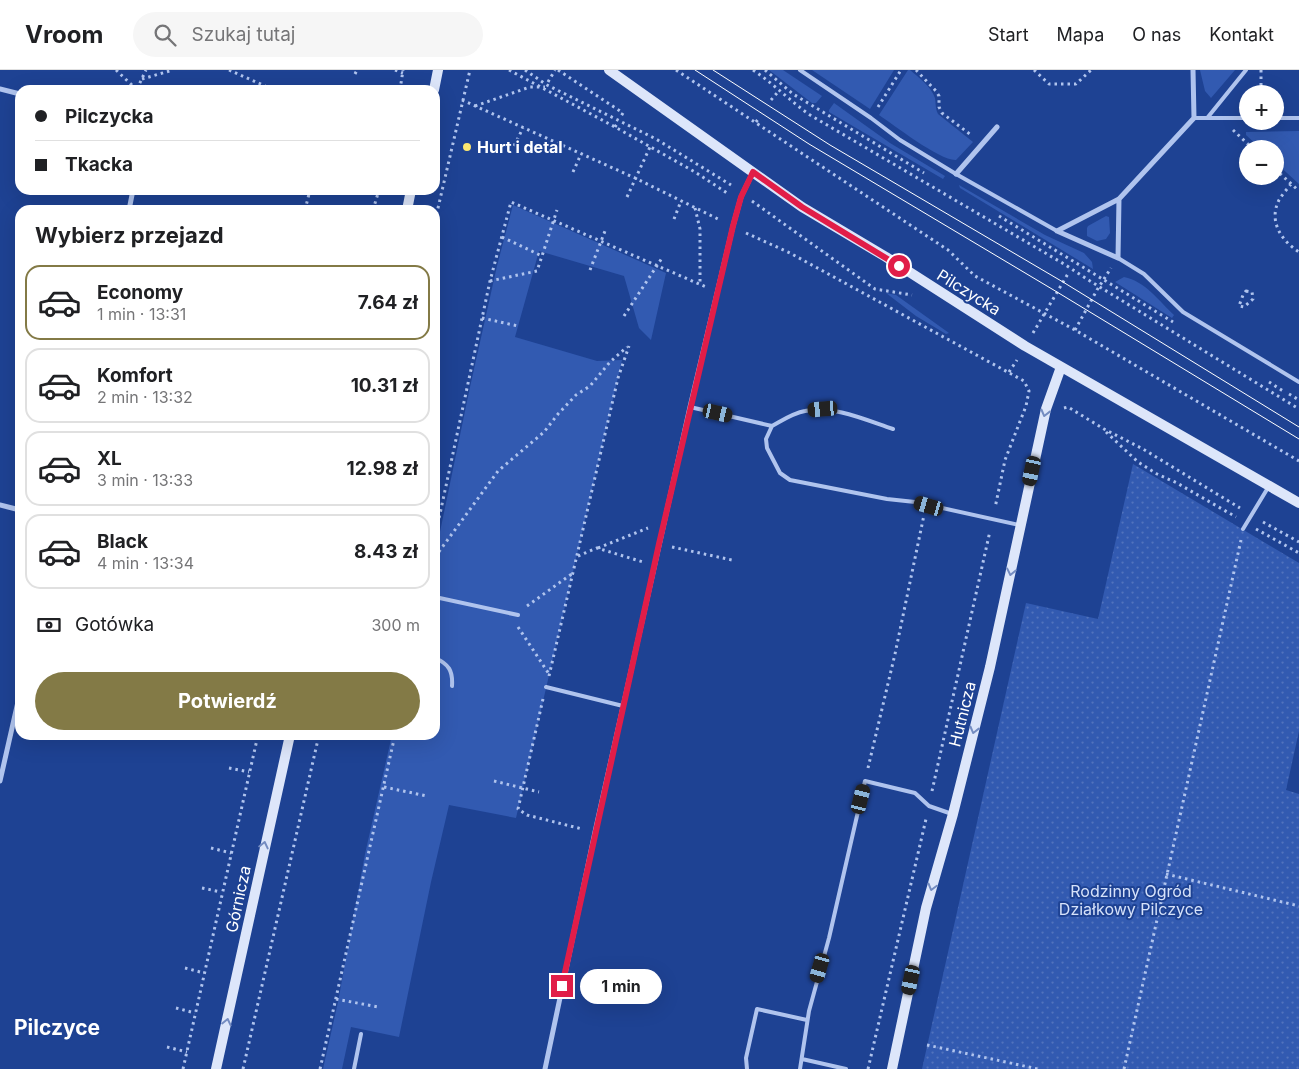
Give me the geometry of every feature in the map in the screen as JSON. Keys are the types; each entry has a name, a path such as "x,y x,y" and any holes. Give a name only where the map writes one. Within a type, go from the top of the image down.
{"street":[{"path":"435,85 438,70"},
{"name":"Pilczycka","path":"610,70 802,207 1061,367 1299,503"},
{"path":"1057,231 1119,199 1194,118 1193,70"},
{"path":"0,90 15,93"},
{"path":"956,174 997,127"},
{"path":"545,1069 595,832 690,407 733,226 741,197 753,172"},
{"path":"1057,231 1118,258 1119,199"},
{"name":"Hutnicza","path":"892,1069 926,908 990,668 1046,409 1061,367"},
{"path":"0,505 15,509"},
{"path":"0,781 15,715"},
{"name":"Górnicza","path":"216,1069 289,740"}],"lane":[{"path":"800,70 900,140 1057,231"},
{"path":"1208,117 1246,70"},
{"path":"1194,118 1239,118"},
{"path":"1284,118 1299,118"},
{"path":"1118,258 1144,274 1183,312 1299,382"},
{"path":"690,407 772,426"},
{"path":"893,428 823,409 805,411 790,416 772,426 766,440 767,448 780,473 790,480 929,506 1021,526"},
{"path":"1244,529 1269,485"},
{"path":"440,598 518,615"},
{"path":"440,661 450,668 453,675 452,686"},
{"path":"546,687 623,706"},
{"path":"800,1069 807,1020 865,781 915,793 929,806 952,814"},
{"path":"747,1069 746,1058 757,1009 807,1020"},
{"path":"354,1069 361,1034"},
{"path":"802,1059 846,1069"}],"path":[{"path":"116,70 132,85"},
{"path":"139,85 146,70"},
{"path":"142,79 173,70"},
{"path":"229,70 263,85"},
{"path":"355,74 357,70"},
{"path":"395,70 403,72 401,85"},
{"path":"439,205 470,70"},
{"path":"509,70 616,127 727,192 726,202"},
{"path":"525,70 547,85 656,139 731,185"},
{"path":"548,82 557,70 623,113 620,118"},
{"path":"676,70 948,250 975,276 1075,330 1299,462"},
{"path":"753,70 771,83 793,104 1100,284 1299,408"},
{"path":"765,70 782,87 821,111 816,118"},
{"path":"871,118 900,70"},
{"path":"916,70 936,91 939,96 939,107 942,113 982,143"},
{"path":"1034,70 1049,84 1076,84 1091,70"},
{"path":"1260,70 1261,85"},
{"path":"475,106 530,86 545,86"},
{"path":"771,100 777,93"},
{"path":"462,100 635,178 722,221 724,211"},
{"path":"756,122 759,118"},
{"path":"1219,118 1243,140"},
{"path":"616,127 618,122"},
{"path":"514,146 523,128"},
{"path":"627,197 650,147"},
{"path":"573,172 581,154"},
{"path":"1284,177 1299,191"},
{"path":"1292,184 1278,202 1277,226 1284,240 1299,252"},
{"path":"674,219 681,201"},
{"path":"440,514 490,281 511,202 708,288"},
{"path":"758,205 875,289"},
{"path":"695,208 700,229 700,284"},
{"path":"490,281 537,270 558,210"},
{"path":"590,270 605,231"},
{"path":"744,232 798,257 1024,381 1029,391 1005,460 929,806 868,1069"},
{"path":"502,237 542,256"},
{"path":"624,316 662,258"},
{"path":"1075,330 1111,268"},
{"path":"1036,328 1069,272"},
{"path":"1246,291 1252,292 1253,299 1244,307 1239,306 1246,291"},
{"path":"482,318 518,326"},
{"path":"440,550 498,471 544,432 576,395 590,386 610,362 629,346 618,378 518,809 527,815 595,832"},
{"path":"1068,408 1143,449 1252,516 1299,542"},
{"path":"1104,429 1129,454 1157,474 1299,554"},
{"path":"865,781 897,644 921,526 929,506"},
{"path":"577,556 653,526"},
{"path":"1124,1069 1244,529"},
{"path":"659,544 732,560"},
{"path":"597,548 644,562"},
{"path":"549,675 516,624 518,615 521,610 573,573"},
{"path":"183,1069 257,740"},
{"path":"243,1069 317,740"},
{"path":"320,1069 394,740"},
{"path":"229,768 249,772"},
{"path":"494,782 538,792"},
{"path":"384,787 427,796"},
{"path":"211,848 231,853"},
{"path":"1166,874 1299,906"},
{"path":"202,888 222,892"},
{"path":"185,968 204,973"},
{"path":"336,999 378,1007"},
{"path":"176,1008 195,1013"},
{"path":"927,1045 1038,1069"},
{"path":"167,1047 187,1052"}],"green space":[{"path":"769,70 783,70 822,96 816,103 812,103"},
{"path":"812,70 894,70 870,109"},
{"path":"908,70 921,79 931,90 935,98 938,114 973,142 956,160 939,155 879,115"},
{"path":"1200,70 1235,70 1211,98 1205,91"},
{"path":"834,103 890,143 945,176 943,179 829,112"},
{"path":"1299,131 1299,184 1284,170 1284,140 1251,140 1246,135 1246,132"},
{"path":"959,185 1045,235 1084,253 1092,262 1093,269 960,188"},
{"path":"513,205 666,273 651,340 639,328 624,276 539,251 515,337 597,361 622,360 516,818 449,805 399,1037 351,1027 342,1069 323,1069 338,1002 365,854 391,740 440,740 440,532 497,266"},
{"path":"1106,216 1109,217 1110,233 1106,239 1097,241 1087,236 1088,226"},
{"path":"1124,277 1132,279 1151,292 1174,315 1172,318 1115,282"},
{"path":"886,293 896,295 949,333 946,334 916,316"},
{"name":"Rodzinny Ogród Działkowy Pilczyce","path":"1133,464 1299,563 1299,731 1286,790 1299,794 1299,1069 922,1069 1026,603 1098,619"}],"tram line":[{"path":"695,70 809,144 1299,439"},
{"path":"713,70 830,145 1063,282 1299,427"}],"place":[{"name":"Hurt i detal","path":"467,147"}],"district":[{"name":"Pilczyce","path":"57,1028"}],"route":[{"path":"562,986 690,407 733,226 741,197 753,172 802,207 899,266"}]}
